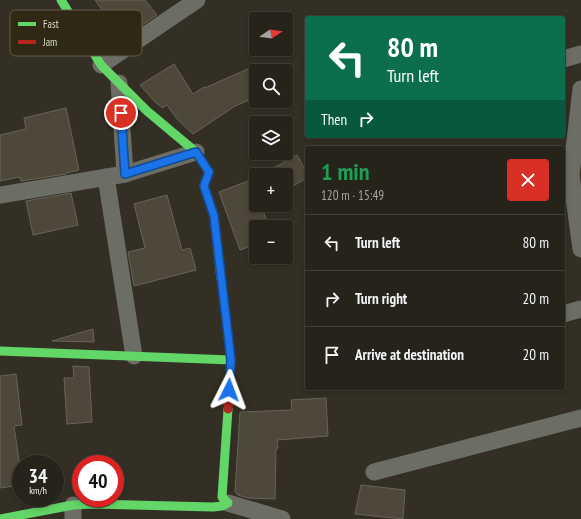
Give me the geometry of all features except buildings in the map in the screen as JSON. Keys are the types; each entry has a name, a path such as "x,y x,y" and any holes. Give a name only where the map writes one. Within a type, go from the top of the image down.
{"street":[{"path":"61,0 67,10"},
{"path":"142,37 197,0"},
{"path":"565,58 581,54"},
{"path":"95,56 101,65 146,111 196,152 209,172 204,186 214,216 231,360 222,497 228,502 282,519"},
{"path":"101,65 114,56"},
{"path":"119,83 125,174"},
{"path":"581,89 567,176 581,249"},
{"path":"0,195 125,174 196,152"},
{"path":"106,177 134,356"},
{"path":"565,313 581,309"},
{"path":"0,351 231,360"},
{"path":"374,472 581,418"},
{"path":"0,519 73,512 93,504 213,507 222,506 228,502"}],"traffic: fast":[{"path":"61,0 67,10"},
{"path":"95,56 101,65 147,111 196,152 209,172 204,186 214,216 221,279"},
{"path":"0,351 231,360"},
{"path":"0,519 73,505 222,506 228,503 222,497 228,409"}],"traffic: jam":[{"path":"221,279 231,360 228,409"}],"route":[{"path":"121,113 125,174 196,152 209,172 204,186 214,216 231,360 229,390"}]}
